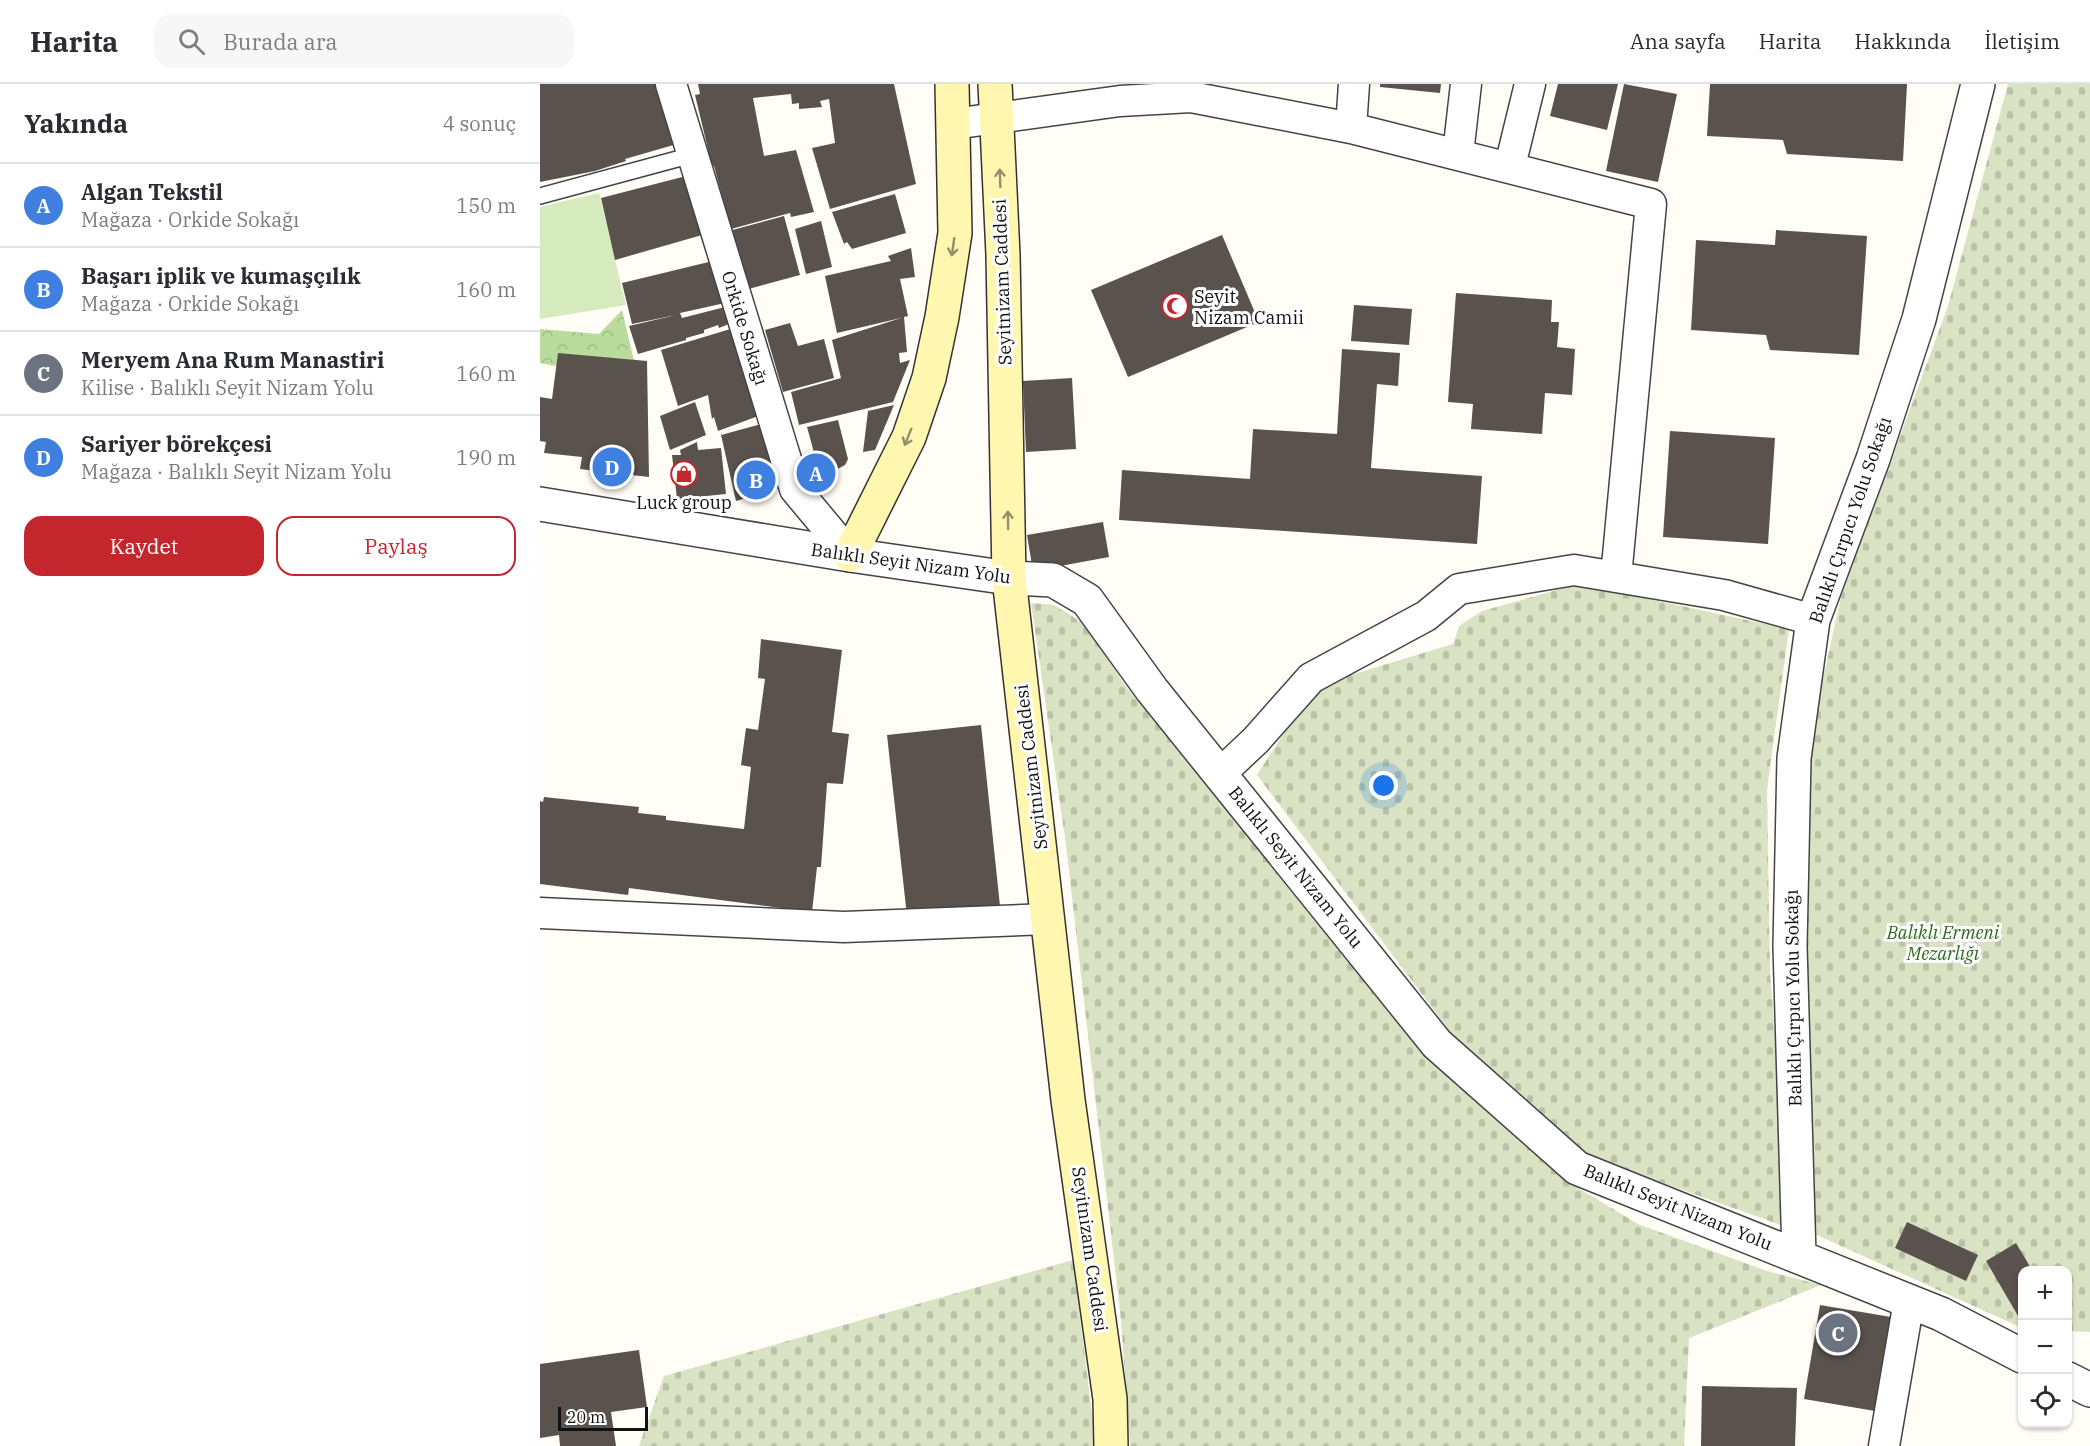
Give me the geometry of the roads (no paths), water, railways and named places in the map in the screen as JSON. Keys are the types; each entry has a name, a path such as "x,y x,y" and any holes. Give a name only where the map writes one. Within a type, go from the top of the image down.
{"main road":[{"path":"850,555 909,437 929,378 942,317 955,233 951,84"},
{"name":"Seyitnizam Caddesi","path":"996,100 1003,255 1009,578 1068,1100 1110,1400 1112,1446"}],"street":[{"name":"Orkide Sokağı","path":"670,84 795,489 850,555"},
{"path":"1351,128 1354,84"},
{"path":"1458,154 1466,84"},
{"path":"1509,166 1530,84"},
{"name":"Balıklı Çırpıcı Yolu Sokağı","path":"1798,1255 1790,946 1794,759 1813,620 1873,459 1919,319 1978,84"},
{"path":"953,124 996,100 1120,101 1191,97 1351,128 1509,166 1651,204 1616,577"},
{"name":"Balıklı Seyit Nizam Yolu","path":"540,504 850,555 1009,578 1053,580 1087,600 1152,690 1221,772 1437,1044 1577,1168 1909,1301 2018,1354"},
{"path":"1221,772 1256,740 1311,678 1426,616 1460,590 1574,570 1724,594 1813,620"},
{"path":"540,913 844,927 1048,919"},
{"path":"1884,1446 1909,1301"},
{"path":"2072,1381 2090,1390"}],"lane":[{"path":"540,196 692,155"}],"place":[{"name":"Seyit Nizam Camii","path":"1175,306"},
{"name":"Sariyer börekçesi","path":"612,467"},
{"name":"Algan Tekstil","path":"816,473"},
{"name":"Luck group","path":"684,474"},
{"name":"Başarı iplik ve kumaşçılık","path":"756,480"},
{"name":"Meryem Ana Rum Manastiri","path":"1838,1333"}],"park label":[{"name":"Balıklı Ermeni Mezarlığı","path":"1943,942"}]}
